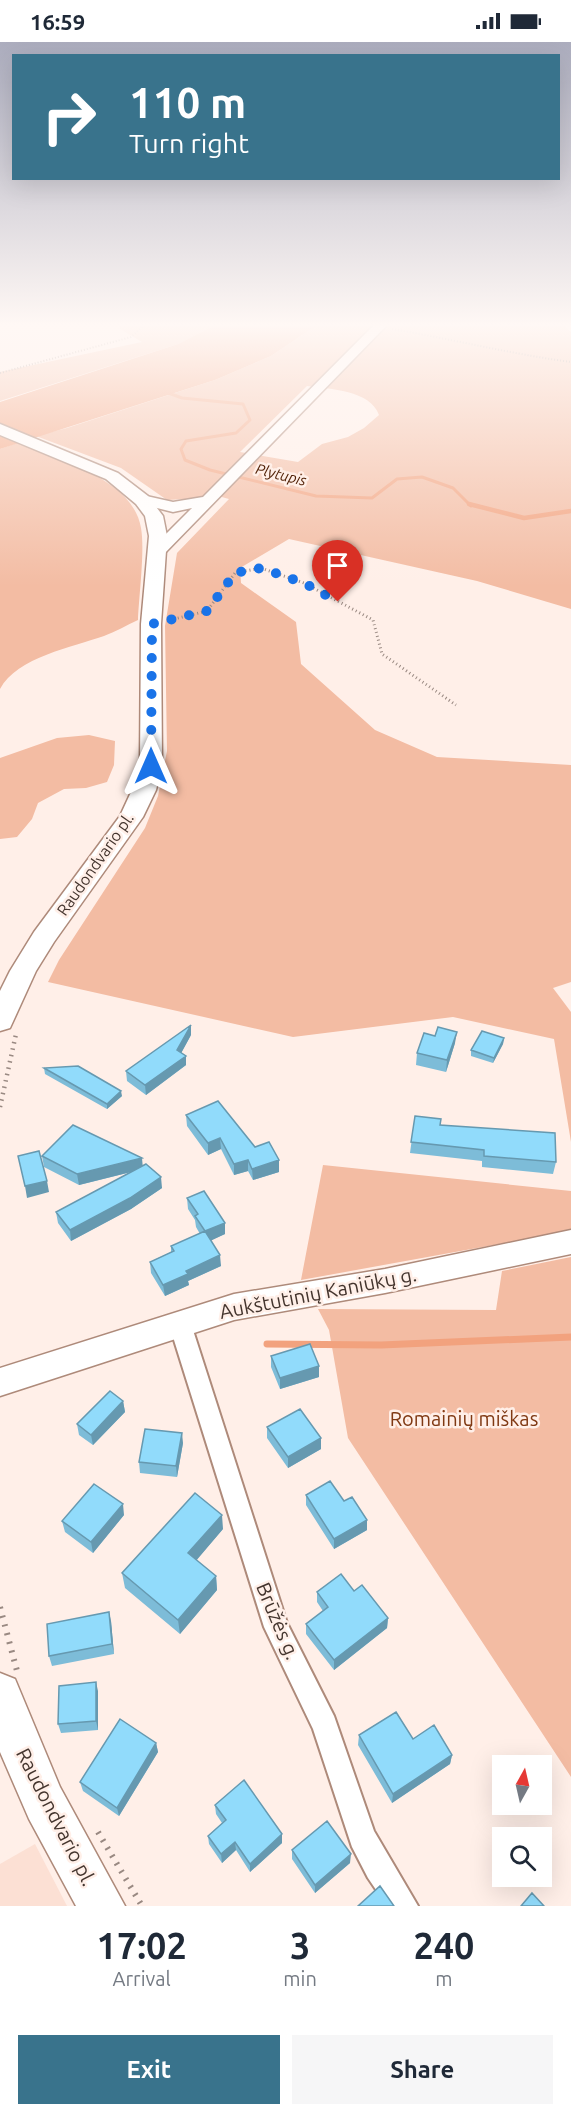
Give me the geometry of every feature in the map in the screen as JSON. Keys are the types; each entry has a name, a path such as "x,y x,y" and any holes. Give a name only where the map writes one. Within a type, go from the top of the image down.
{"main road":[{"path":"157,552 203,507 292,412"},
{"path":"0,429 111,476 142,500 153,516"},
{"path":"142,500 173,507 203,507"},
{"path":"153,516 173,507"},
{"path":"153,516 203,507"},
{"name":"Raudondvario pl.","path":"0,1021 23,971 43,938 130,817 144,790 151,766 152,624 157,552 157,527 153,516"},
{"name":"Aukštutinių Kaniūkų g.","path":"0,1382 234,1307 385,1281 571,1242"},
{"name":"Raudondvario pl.","path":"0,1694 12,1729 52,1817 102,1906"}],"street":[{"name":"Brūžės g.","path":"180,1324 276,1627 325,1725 362,1837 378,1868 404,1906"}],"path":[{"path":"152,624 207,611 235,573 261,568 304,583 373,621 382,654 456,705"}],"shaded area":[{"path":"0,412 115,412 0,449"},
{"path":"35,1844 67,1906 0,1906 0,1864"}],"green space":[{"path":"116,412 281,412 240,452 298,462 322,444 348,437 364,428 379,415 377,412 571,412 571,609 477,581 289,539 240,568 241,583 296,622 301,664 375,730 437,757 571,765 571,982 553,988 571,1012 571,1142 554,1039 453,1017 293,1037 48,982 59,960 145,828 158,796 167,751 165,626 177,553 229,499 207,493 205,498 167,500 121,468 36,436"},
{"path":"17,443 71,464 109,483 124,496 135,511 141,528 142,548 138,620 104,636 32,661 8,678 0,689 0,449"},
{"path":"89,735 115,741 114,765 107,782 86,788 64,789 38,803 32,819 17,837 0,839 0,758 57,738"},
{"path":"323,1165 571,1191 571,1231 301,1280"},
{"name":"Romainių miškas","path":"571,1257 571,1777 348,1438 329,1330 318,1309 496,1310 502,1271"}],"building":[{"path":"191,1025 177,1050 186,1056 145,1085 126,1071"},
{"path":"438,1027 457,1032 447,1060 417,1053 424,1033 435,1036"},
{"path":"482,1031 504,1038 494,1058 471,1050"},
{"path":"78,1066 121,1091 107,1104 44,1068"},
{"path":"218,1101 255,1147 269,1142 279,1160 252,1169 248,1160 234,1164 220,1138 208,1143 186,1115"},
{"path":"415,1116 441,1119 440,1125 555,1133 556,1162 484,1156 484,1150 411,1142"},
{"path":"73,1125 142,1158 77,1174 42,1156"},
{"path":"39,1151 47,1181 25,1186 18,1156"},
{"path":"146,1164 161,1177 130,1198 70,1230 56,1212"},
{"path":"204,1191 225,1223 205,1231 195,1216 198,1214 187,1198"},
{"path":"205,1231 220,1255 186,1271 188,1274 163,1285 150,1262 174,1251 171,1246"},
{"path":"310,1344 319,1366 280,1378 271,1356"},
{"path":"110,1391 123,1401 91,1435 77,1424"},
{"path":"300,1409 321,1438 288,1457 267,1427"},
{"path":"145,1429 182,1433 176,1466 139,1462"},
{"path":"330,1481 344,1501 352,1497 367,1520 334,1539 306,1495"},
{"path":"94,1484 123,1504 91,1542 62,1521"},
{"path":"195,1493 222,1515 188,1553 216,1576 178,1620 122,1573"},
{"path":"341,1574 354,1591 362,1585 388,1618 334,1660 306,1624 328,1607 317,1592"},
{"path":"109,1612 112,1644 49,1656 47,1624"},
{"path":"96,1682 96,1721 58,1724 59,1686"},
{"path":"396,1712 413,1739 434,1725 452,1755 393,1794 359,1735"},
{"path":"120,1719 156,1743 117,1808 80,1782"},
{"path":"244,1780 282,1834 250,1864 235,1842 221,1854 208,1836 226,1820 215,1805"},
{"path":"327,1821 351,1854 315,1885 292,1850"},
{"path":"380,1886 394,1906 358,1906"},
{"path":"532,1893 544,1906 521,1906"}],"waterway":[{"name":"Plytupis","path":"246,412 250,420 236,433 186,441 181,449 185,460 210,470 316,496 372,498 397,479 422,477 453,488 469,504"},
{"name":"Plytupis","path":"469,504 524,518 571,511"},
{"path":"267,1344 381,1345 571,1337"}],"route":[{"path":"151,766 152,624 207,611 235,573 261,568 304,583 338,602"}]}
